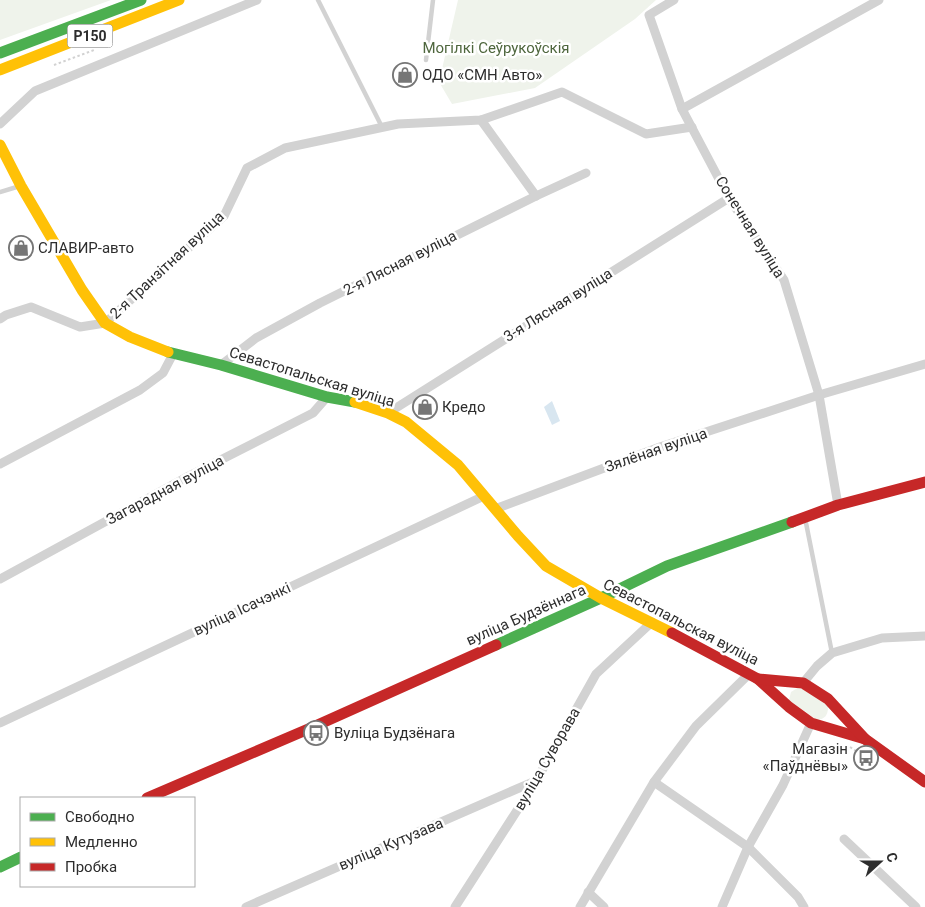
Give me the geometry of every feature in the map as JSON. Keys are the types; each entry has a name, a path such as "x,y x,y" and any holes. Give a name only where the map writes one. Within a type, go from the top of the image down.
{"street":[{"name":"Р150","path":"0,53 141,0"},
{"name":"Р150","path":"0,70 179,0"},
{"path":"0,124 35,91 258,0"},
{"name":"Сонечная вуліца","path":"674,0 649,15 682,109 729,198 784,280 819,395 838,505"},
{"path":"682,109 880,0"},
{"name":"2-я Транзітная вуліца","path":"105,323 224,216 247,168 285,148 398,124 482,120 562,92 646,134 692,127"},
{"path":"482,120 536,196"},
{"name":"Севастопальская вуліца","path":"0,145 21,186 82,290 105,323 130,337 173,354 221,365 327,397 358,403 388,413 406,422 458,464 518,536 546,566 601,598 652,622 753,676 789,707 815,724 864,739"},
{"name":"2-я Лясная вуліца","path":"221,365 256,338 280,325 536,196 586,173"},
{"name":"3-я Лясная вуліца","path":"388,413 729,198"},
{"path":"2,316 31,307 80,327 105,323"},
{"path":"0,464 140,390 163,373 173,354"},
{"name":"Зялёная вуліца","path":"495,509 660,447 819,395 925,364"},
{"name":"Загарадная вуліца","path":"0,578 189,476 313,413 327,397"},
{"name":"вуліца Будзённага","path":"149,797 313,727 601,598 666,566 838,505 925,482"},
{"name":"вуліца Ісачэнкі","path":"0,723 484,496"},
{"name":"вуліца Суворава","path":"455,907 536,781 596,674 652,622"},
{"path":"789,707 785,695 787,691 796,684 803,682 832,653 882,638 925,636"},
{"path":"580,907 654,782 696,726 753,676"},
{"name":"Севастопальская вуліца","path":"753,676 803,682 828,699 864,739 925,782"},
{"path":"722,907 748,847 815,724 827,720 830,716 831,711 828,699"},
{"name":"вуліца Кутузава","path":"246,907 536,781"},
{"path":"654,782 748,847 798,897 804,907"},
{"path":"844,839 916,907"},
{"path":"0,867 20,857"},
{"path":"588,892 604,907"}],"lane":[{"path":"318,0 382,127"},
{"path":"426,60 433,0"},
{"path":"0,192 21,186"},
{"path":"805,518 832,653"}],"path":[{"path":"54,65 94,50"},
{"path":"707,636 732,650"},
{"path":"850,747 876,764"}],"green space":[{"path":"0,0 111,0 0,40"},
{"name":"Могілкі Сеўрукоўскія","path":"458,0 656,0 635,19 535,88 452,104 439,82"},
{"path":"799,687 814,693 828,707 824,718 817,720 789,700 791,692"}],"shaded area":[{"path":"552,401 560,421 552,425 544,407"}],"traffic: fast":[{"path":"0,53 141,0"},
{"path":"168,352 221,365 327,397 355,402"},
{"path":"496,645 667,566 792,522"},
{"path":"0,867 20,857"}],"traffic: slow":[{"path":"0,70 179,0"},
{"path":"0,145 21,186 82,290 105,323 130,337 168,352"},
{"path":"355,402 388,413 406,422 458,465 546,566 601,598 672,633"}],"traffic: jam":[{"path":"792,522 838,505 925,482"},
{"path":"672,633 758,679 789,707 811,723 865,739"},
{"path":"149,797 313,727 496,645"},
{"path":"758,679 803,683 828,699 865,739 925,782"}],"place":[{"name":"ОДО «СМН Авто»","path":"405,75"},
{"name":"СЛАВИР-авто","path":"21,248"},
{"name":"Кредо","path":"425,407"},
{"name":"Вуліца Будзёнага","path":"316,733"},
{"name":"Магазін «Паўднёвы»","path":"866,758"}]}
